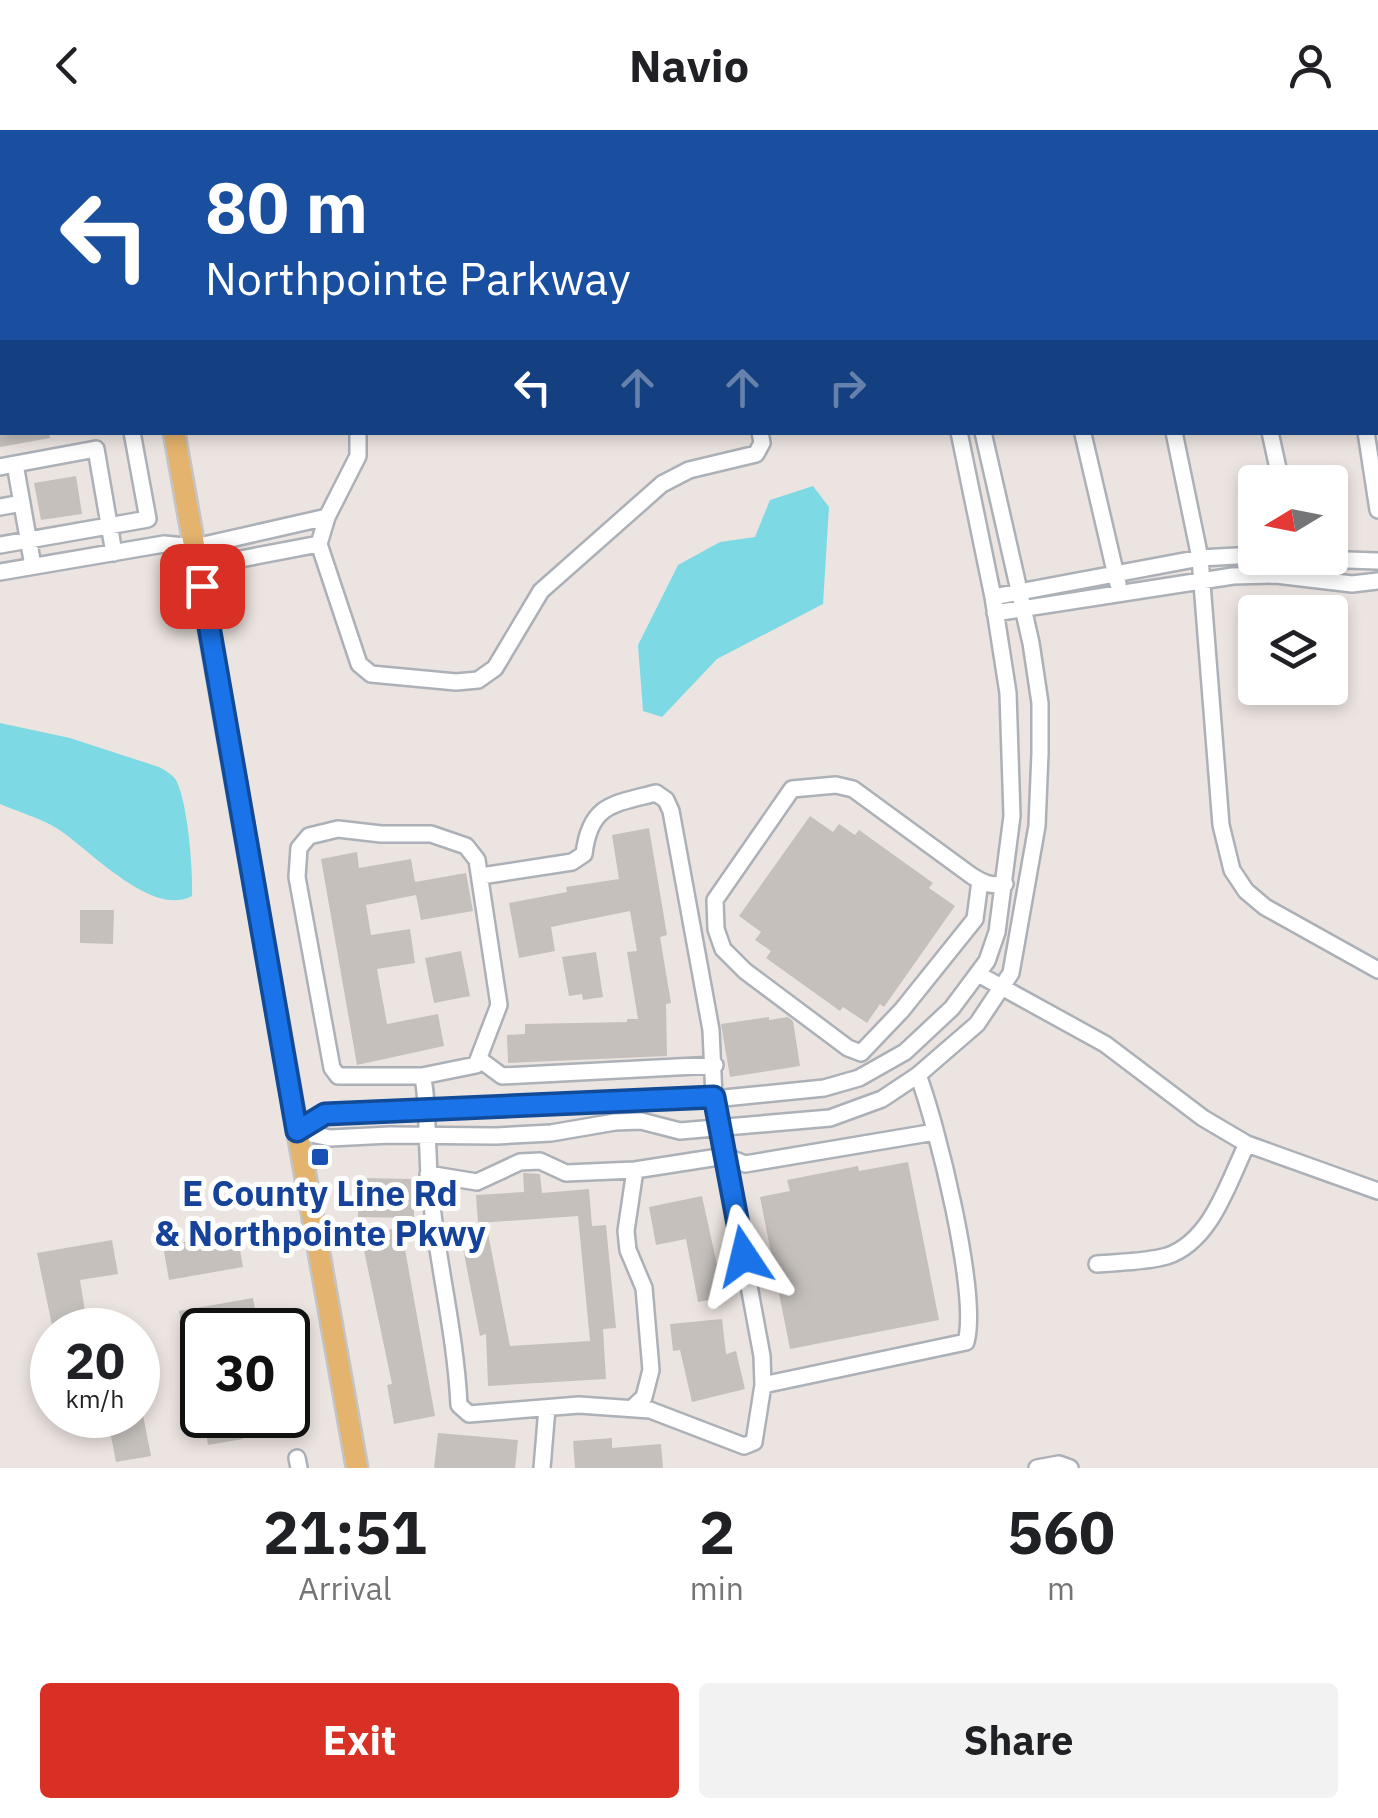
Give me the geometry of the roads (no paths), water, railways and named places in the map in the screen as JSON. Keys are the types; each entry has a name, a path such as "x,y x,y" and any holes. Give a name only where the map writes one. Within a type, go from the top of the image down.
{"main road":[{"path":"175,435 357,1468"}],"street":[{"path":"0,545 148,519 133,435"},
{"path":"358,435 358,456 327,517 319,544 359,664 371,674 456,682 478,680 496,668 541,591 662,484 690,470 756,454 762,442 761,435"},
{"path":"297,1131 325,1114 804,1091 842,1083 905,1052 952,1008 987,961 997,932 1012,816 1008,693 960,435"},
{"path":"297,1131 330,1138 551,1133 641,1121 680,1131 830,1118 882,1099 918,1075 978,1024 1010,974 1037,826 1040,702 1020,591 984,435"},
{"path":"1084,435 1120,593"},
{"path":"1175,435 1200,558 1222,824 1232,870 1265,908 1378,970"},
{"path":"1271,435 1277,465"},
{"path":"1366,435 1378,510"},
{"path":"33,566 22,503 8,465 95,440 114,553"},
{"path":"0,507 22,503"},
{"path":"195,547 327,517"},
{"path":"0,572 164,544 195,547 230,561 319,544"},
{"path":"994,605 1020,591 1200,558 1238,556"},
{"path":"1348,560 1378,561"},
{"path":"994,605 1024,610 1202,580 1269,575 1378,583"},
{"path":"1082,580 1085,599"},
{"path":"980,881 975,919 902,1010 860,1053 745,971 723,949 716,929 715,900 792,789 836,785 854,789 980,881 989,886 1004,884"},
{"path":"422,1076 427,1087 424,1110 428,1174 459,1405 469,1414 579,1406 650,1410 744,1446 754,1442 763,1385 762,1356 714,1097 715,1066 692,916 666,800 656,793 607,805 594,818 584,854 572,862 480,876"},
{"path":"338,829 431,834 466,846 477,860 499,1005 479,1059 476,1065 422,1076 338,1076 332,1068 297,877 299,848 309,836 338,829"},
{"path":"978,974 1105,1044 1203,1118 1246,1144 1378,1192"},
{"path":"479,1059 502,1076 715,1066"},
{"path":"869,1072 882,1099"},
{"path":"763,1385 966,1342 970,1330 969,1296 935,1132 918,1075"},
{"path":"428,1174 477,1182 520,1162 540,1161 566,1173 635,1170 726,1156 745,1164 935,1132"},
{"path":"1097,1264 1165,1257 1186,1247 1203,1232 1246,1144"},
{"path":"631,1409 644,1397 651,1370 644,1288 628,1250 626,1230 635,1170"},
{"path":"542,1468 546,1408"},
{"path":"1037,1468 1064,1466"}],"water":[{"path":"813,486 829,507 823,604 717,659 662,717 643,711 638,645 678,565 720,542 755,537 770,500"},
{"path":"0,723 70,738 159,767 172,775 187,821 192,896 176,900 140,890 58,829 0,804"}],"place":[{"name":"E County Line Rd & Northpointe Pkwy","path":"320,1157"}]}
